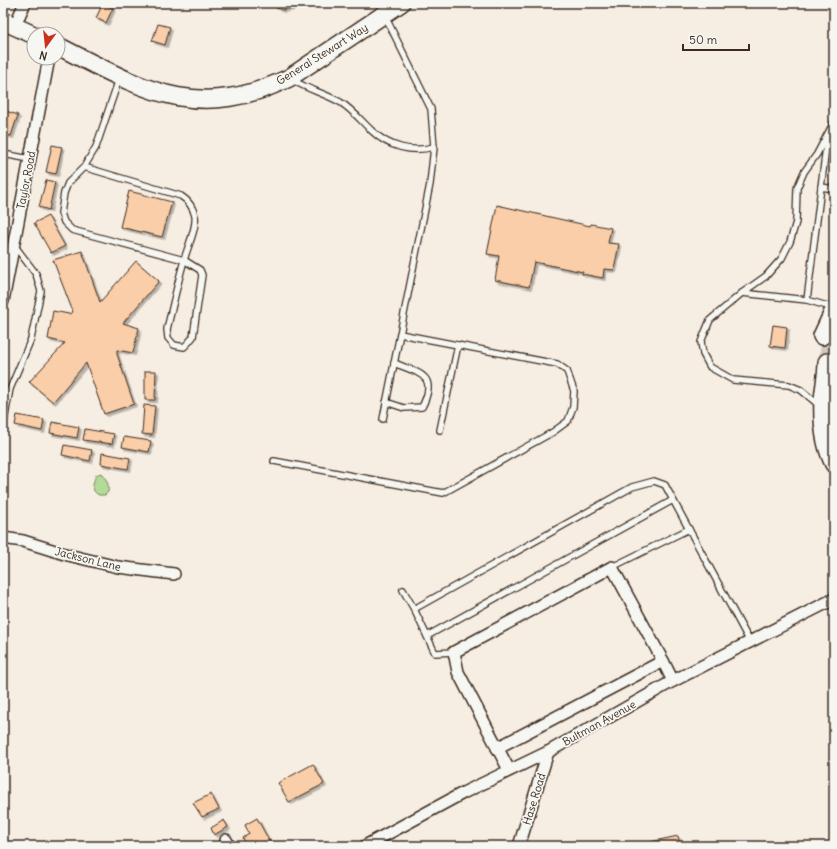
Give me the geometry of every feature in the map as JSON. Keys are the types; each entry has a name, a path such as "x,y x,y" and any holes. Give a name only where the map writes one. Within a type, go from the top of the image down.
{"main road":[{"name":"General Stewart Way","path":"66,50 120,78 167,95 179,98 208,99 235,97 272,86 289,78 401,3"},
{"path":"9,24 26,31"},
{"path":"834,309 827,336 834,314"},
{"path":"827,365 823,409 825,434 830,457 834,464"}],"street":[{"path":"9,24 25,3"},
{"name":"Taylor Road","path":"3,301 47,66"},
{"name":"Jackson Lane","path":"3,538 23,541 68,555 118,567 174,574"},
{"path":"509,770 458,672 454,652 612,567 673,681"},
{"name":"Bultman Avenue","path":"365,846 509,770 548,752 673,681 834,599"},
{"path":"497,748 663,661"},
{"name":"Hase Road","path":"519,846 548,752"}],"lane":[{"path":"383,419 430,184 434,147 431,110 384,15"},
{"path":"84,167 181,196 188,200 192,207 195,216 194,225 184,260 167,329 168,338 174,346 184,347 193,337 202,275 200,270 184,260 72,230 64,222 61,213 64,193 68,183 84,167 96,147 120,78"},
{"path":"289,78 298,84 339,101 356,113 378,136 388,142 408,149 418,150 434,147"},
{"path":"823,409 802,390 789,385 733,380 710,367 702,354 701,342 710,320 742,293 766,276 782,258 790,242 796,222 797,188 804,172 817,154 834,122"},
{"path":"807,300 827,134"},
{"path":"3,154 30,159"},
{"path":"821,187 834,189"},
{"path":"3,427 10,389 31,339 41,291 36,274 14,245"},
{"path":"742,293 807,300 834,309"},
{"path":"274,461 443,493 553,432 568,421 573,407 574,391 567,371 557,364 400,334"},
{"path":"440,430 458,345"},
{"path":"386,402 404,408 422,407 429,387 426,378 417,372 394,363"},
{"path":"414,609 632,487 654,481 665,485 750,642"},
{"path":"427,636 673,500"},
{"path":"612,567 689,529"},
{"path":"402,590 414,609 435,653 454,652"}],"green space":[{"path":"101,473 108,485 108,492 105,495 99,495 93,489 96,475"}],"building":[{"path":"103,3 113,8 106,23 96,18"},
{"path":"271,3 296,3 291,8 282,10"},
{"path":"158,24 170,27 165,45 152,41"},
{"path":"3,110 18,115 11,136 3,134"},
{"path":"52,145 62,147 56,174 46,172"},
{"path":"46,180 55,182 49,210 39,207"},
{"path":"129,191 172,202 162,237 120,227"},
{"path":"497,205 590,226 591,224 611,228 608,243 619,244 614,270 604,269 603,278 582,274 583,272 534,262 529,287 495,280 499,256 487,254"},
{"path":"48,216 65,246 51,253 34,223"},
{"path":"82,251 100,302 136,261 159,281 123,323 139,328 133,353 117,350 117,354 134,404 104,414 86,363 53,402 29,382 65,343 48,339 53,311 69,314 73,312 53,260"},
{"path":"773,325 787,327 785,348 770,346"},
{"path":"145,371 156,371 155,400 145,400"},
{"path":"144,405 155,406 152,435 142,434"},
{"path":"17,415 44,420 42,431 15,425"},
{"path":"52,422 79,427 77,438 50,433"},
{"path":"85,429 114,434 112,444 83,440"},
{"path":"124,437 151,441 149,452 122,447"},
{"path":"64,445 92,450 90,461 62,455"},
{"path":"102,453 130,458 128,469 101,464"},
{"path":"313,764 324,784 289,802 278,783"},
{"path":"211,794 219,809 202,817 193,803"},
{"path":"257,818 272,846 247,846 243,838 249,834 245,825"},
{"path":"224,820 228,827 214,835 211,828"},
{"path":"678,836 680,846 649,846 650,842"}],"tunnel":[{"path":"827,362 831,337"}]}
